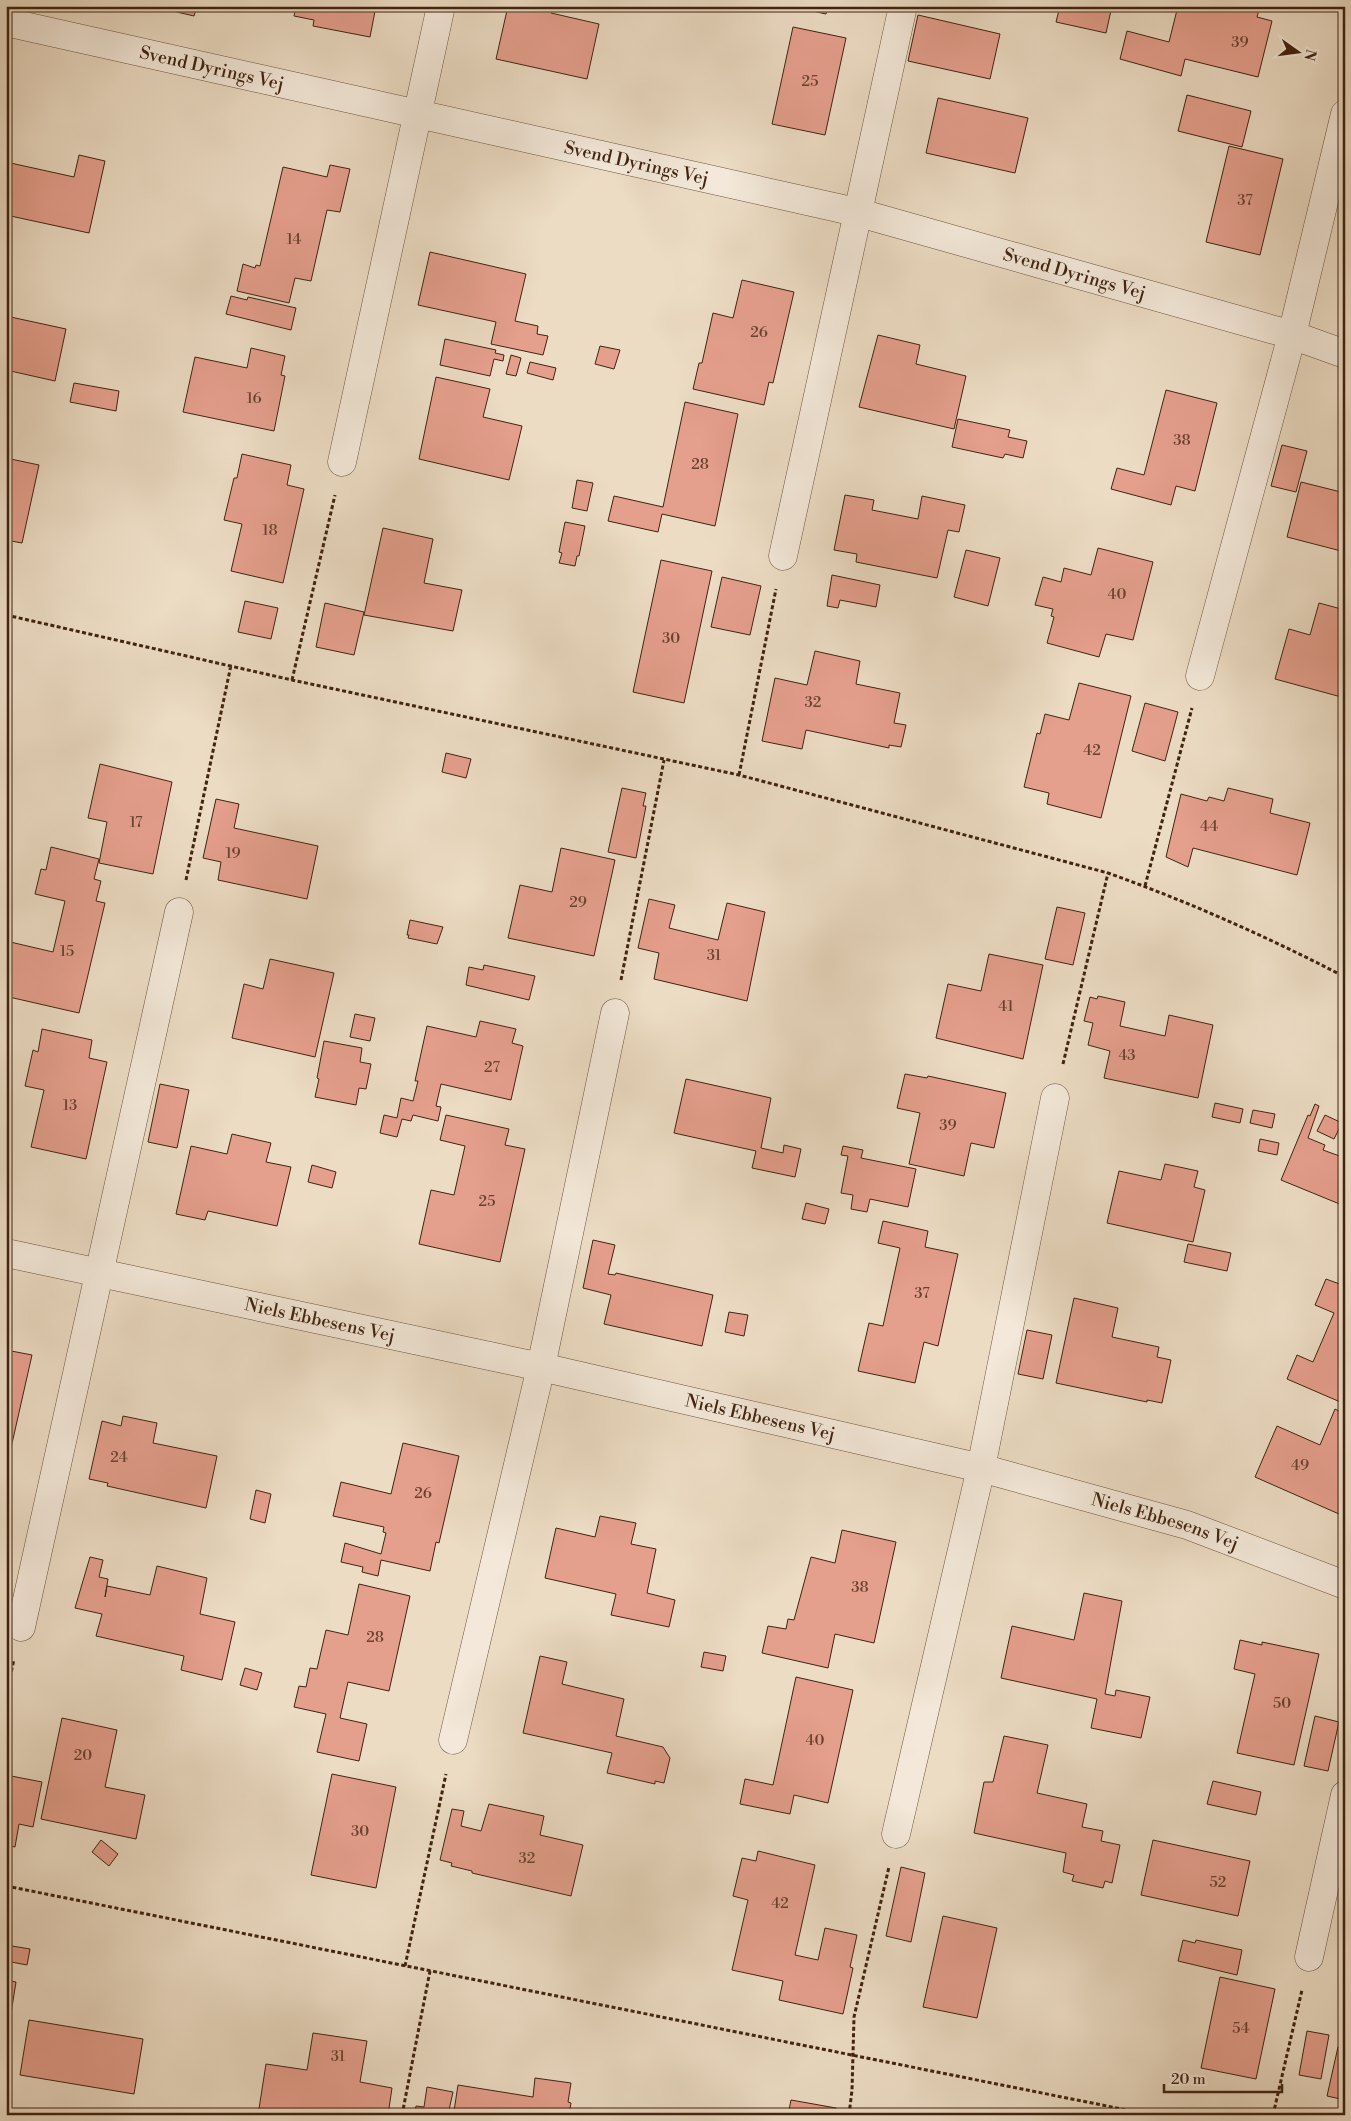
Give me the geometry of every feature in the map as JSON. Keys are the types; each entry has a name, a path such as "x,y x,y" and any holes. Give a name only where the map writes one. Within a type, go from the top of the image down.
{"street":[{"path":"342,462 441,6"},
{"path":"783,556 902,6"},
{"name":"Svend Dyrings Vej","path":"6,22 856,212 1292,336 1345,354"},
{"path":"1200,676 1292,336 1345,114"},
{"path":"21,1627 179,912"},
{"path":"453,1740 542,1367 615,1013"},
{"path":"896,1834 981,1468 1055,1098"},
{"name":"Niels Ebbesens Vej","path":"6,1253 542,1367 981,1468 1187,1525 1345,1585"},
{"path":"1310,1957 1345,1795"}],"path":[{"path":"292,680 342,462"},
{"path":"738,774 783,556"},
{"path":"6,615 292,680 664,760 738,774 1108,873 1145,886 1281,944 1345,977"},
{"path":"179,912 231,665"},
{"path":"1145,886 1200,676"},
{"path":"615,1013 664,760"},
{"path":"1055,1098 1108,873"},
{"path":"405,1966 453,1740"},
{"path":"849,2115 854,2055 854,2017 896,1834"},
{"path":"6,1886 1152,2115"},
{"path":"1273,2115 1310,1957"},
{"path":"402,2115 430,1971"}],"building":[{"path":"151,6 197,6 194,16"},
{"path":"296,6 376,6 370,37 313,26 314,20 294,16"},
{"path":"508,6 552,6 551,13 599,24 587,79 496,59"},
{"path":"790,6 828,6 826,14"},
{"path":"1060,6 1112,6 1106,33 1056,22"},
{"path":"1178,6 1260,6 1257,17 1272,21 1258,77 1185,59 1181,76 1120,59 1127,31 1169,42"},
{"path":"918,15 1000,34 990,79 908,61"},
{"path":"793,27 846,38 825,135 772,124"},
{"path":"1187,95 1251,111 1242,147 1178,131"},
{"path":"938,98 1028,118 1015,173 926,153"},
{"path":"1229,146 1283,159 1260,255 1206,242"},
{"path":"79,155 105,161 89,233 6,215 6,162 74,177"},
{"path":"330,165 350,169 340,212 327,210 311,281 295,278 289,303 237,291 243,264 255,268 256,265 260,266 283,167 327,177"},
{"path":"430,252 526,274 515,321 538,326 537,334 548,336 543,355 491,344 496,322 418,305"},
{"path":"742,280 794,292 773,383 769,382 764,405 693,389 699,363 702,363 713,313 733,318"},
{"path":"231,296 247,300 248,297 296,308 291,330 226,314"},
{"path":"6,316 66,329 55,381 6,370"},
{"path":"878,335 920,345 916,364 966,376 954,429 859,407"},
{"path":"445,339 496,350 495,353 504,355 503,361 494,359 490,376 440,365"},
{"path":"600,346 620,350 614,369 595,364"},
{"path":"251,348 285,356 281,375 285,376 274,431 183,412 195,357 247,368"},
{"path":"511,355 521,358 516,376 506,374"},
{"path":"530,362 556,368 553,380 527,373"},
{"path":"436,377 490,389 483,417 522,426 509,480 419,459"},
{"path":"74,383 119,391 116,411 70,402"},
{"path":"1166,390 1217,403 1195,491 1176,486 1171,505 1111,489 1117,468 1144,475"},
{"path":"685,402 738,414 715,526 662,514 658,532 608,521 614,496 663,507"},
{"path":"958,419 1010,430 1008,437 1027,441 1023,458 1005,454 1003,458 952,447"},
{"path":"1282,445 1307,451 1296,492 1271,486"},
{"path":"242,454 291,465 287,485 304,489 283,583 231,571 242,524 224,520"},
{"path":"6,458 39,465 22,543 6,540"},
{"path":"577,480 593,483 587,511 572,508"},
{"path":"1301,482 1345,493 1345,552 1287,537"},
{"path":"845,495 874,500 872,510 918,519 922,496 965,505 959,532 948,530 937,578 856,562 857,554 834,550"},
{"path":"565,522 585,526 575,566 559,563 562,553 559,552"},
{"path":"383,528 433,539 424,583 462,590 453,631 364,615"},
{"path":"1098,548 1153,562 1133,640 1106,634 1099,657 1047,643 1054,617 1051,616 1053,609 1035,605 1043,577 1061,582 1064,568 1091,575"},
{"path":"966,550 1000,558 988,606 954,597"},
{"path":"661,560 712,571 684,703 633,692"},
{"path":"832,575 880,585 876,607 840,600 838,608 827,606"},
{"path":"722,577 761,586 750,635 711,627"},
{"path":"245,601 278,608 271,639 238,632"},
{"path":"325,603 364,612 354,655 316,647"},
{"path":"1319,603 1345,610 1345,698 1275,679 1289,629 1310,635"},
{"path":"815,651 860,661 856,684 900,693 894,723 906,725 901,747 889,745 889,748 806,730 802,749 762,741 775,678 807,685"},
{"path":"1079,683 1131,696 1101,818 1047,804 1049,793 1024,787 1037,733 1040,734 1045,714 1069,720"},
{"path":"1145,703 1178,712 1165,761 1132,751"},
{"path":"446,753 471,759 466,778 442,772"},
{"path":"100,764 172,782 153,874 99,863 107,822 88,818"},
{"path":"622,788 646,793 643,806 646,806 636,858 608,852"},
{"path":"1228,788 1273,799 1270,813 1310,823 1297,875 1193,848 1188,867 1166,857 1181,794 1207,801 1209,797 1224,801"},
{"path":"216,799 239,804 234,828 318,846 307,899 218,880 221,862 203,858"},
{"path":"51,847 99,859 94,879 101,881 96,901 105,903 79,1013 9,997 6,1012 6,941 53,952 65,901 35,894 41,869 46,870"},
{"path":"561,848 615,860 594,956 508,938 520,885 552,892"},
{"path":"649,899 675,905 669,928 718,940 727,903 765,912 747,1001 654,979 659,953 638,948"},
{"path":"1057,907 1085,913 1073,965 1045,959"},
{"path":"410,920 443,927 437,944 408,938"},
{"path":"989,954 1043,965 1023,1059 936,1038 948,984 981,991"},
{"path":"270,959 334,973 315,1057 232,1038 244,984 263,989"},
{"path":"484,965 535,976 529,1000 466,985 469,967 483,970"},
{"path":"1098,996 1125,1002 1120,1026 1165,1036 1169,1015 1213,1025 1198,1098 1104,1078 1110,1051 1088,1045 1093,1023 1084,1021 1090,997 1097,999"},
{"path":"355,1014 375,1018 370,1041 350,1037"},
{"path":"480,1021 516,1029 512,1043 523,1046 511,1100 441,1084 436,1106 441,1107 438,1121 413,1115 411,1121 402,1119 397,1137 380,1133 384,1115 397,1118 401,1098 413,1101 418,1081 415,1081 427,1026 476,1037"},
{"path":"42,1029 92,1040 89,1058 107,1062 86,1159 31,1147 44,1090 25,1086 33,1050 38,1052"},
{"path":"324,1041 362,1048 360,1062 371,1064 366,1089 359,1088 356,1105 315,1097"},
{"path":"905,1074 927,1078 928,1076 1006,1093 994,1148 971,1143 964,1176 909,1164 920,1113 897,1108"},
{"path":"686,1079 771,1098 761,1148 783,1153 784,1145 801,1149 795,1177 752,1168 756,1151 674,1133"},
{"path":"160,1084 189,1090 177,1148 148,1142"},
{"path":"1215,1103 1243,1109 1240,1123 1212,1117"},
{"path":"1315,1104 1319,1106 1308,1138 1325,1145 1323,1150 1345,1158 1345,1197 1342,1205 1281,1180 1308,1115 1310,1116"},
{"path":"1253,1110 1275,1114 1272,1128 1250,1123"},
{"path":"446,1115 509,1129 505,1145 525,1149 500,1262 419,1244 431,1190 454,1195 465,1146 440,1140"},
{"path":"1325,1115 1342,1123 1334,1139 1317,1131"},
{"path":"232,1134 271,1143 266,1162 291,1167 277,1226 208,1211 205,1220 176,1214 191,1146 227,1154"},
{"path":"1260,1139 1279,1143 1277,1155 1258,1151"},
{"path":"843,1146 863,1150 861,1158 916,1169 908,1207 870,1199 867,1212 851,1209 853,1195 841,1193 848,1156 841,1155"},
{"path":"1165,1164 1198,1171 1194,1187 1205,1190 1193,1242 1107,1223 1119,1171 1161,1180"},
{"path":"312,1165 336,1172 332,1188 308,1182"},
{"path":"806,1203 829,1209 825,1224 802,1219"},
{"path":"883,1221 928,1231 925,1247 958,1254 938,1346 924,1342 915,1383 858,1371 869,1323 883,1326 900,1248 878,1243"},
{"path":"593,1240 615,1245 608,1274 615,1275 616,1273 713,1295 702,1346 604,1324 611,1295 583,1288"},
{"path":"1188,1244 1231,1253 1227,1271 1184,1262"},
{"path":"1326,1279 1345,1286 1345,1404 1287,1379 1297,1355 1313,1362 1334,1313 1315,1305"},
{"path":"1074,1298 1118,1308 1112,1337 1159,1347 1157,1357 1171,1360 1162,1403 1147,1400 1147,1402 1056,1383"},
{"path":"729,1312 748,1315 744,1336 725,1332"},
{"path":"1027,1330 1052,1335 1043,1379 1018,1374"},
{"path":"6,1350 32,1355 6,1470"},
{"path":"1335,1409 1345,1414 1345,1502 1339,1514 1255,1477 1277,1426 1320,1445"},
{"path":"123,1416 157,1423 153,1443 217,1456 206,1508 107,1486 108,1483 89,1479 102,1421 121,1426"},
{"path":"403,1443 459,1456 439,1543 436,1542 430,1571 381,1560 378,1576 362,1572 363,1567 341,1562 345,1543 381,1554 386,1533 383,1532 384,1527 333,1516 341,1482 391,1494"},
{"path":"256,1490 271,1494 265,1523 250,1519"},
{"path":"600,1516 636,1523 631,1544 656,1549 647,1593 675,1600 669,1627 611,1615 616,1594 545,1578 556,1528 595,1537"},
{"path":"842,1530 896,1542 874,1643 835,1634 828,1668 762,1653 768,1626 786,1629 788,1619 794,1620 811,1557 835,1563"},
{"path":"90,1557 103,1560 99,1577 108,1579 105,1597 107,1586 150,1595 157,1566 207,1578 200,1614 235,1622 222,1680 181,1670 184,1656 96,1636 102,1614 75,1608"},
{"path":"359,1584 410,1596 389,1691 348,1682 340,1718 367,1724 359,1761 317,1752 326,1714 294,1707 299,1686 306,1687 310,1668 317,1669 326,1630 348,1635"},
{"path":"1084,1593 1122,1601 1105,1694 1115,1696 1116,1690 1150,1697 1141,1738 1091,1728 1097,1699 1001,1678 1012,1626 1074,1640"},
{"path":"1240,1640 1262,1645 1262,1642 1319,1654 1294,1765 1237,1753 1255,1674 1234,1669"},
{"path":"704,1652 726,1656 723,1671 701,1667"},
{"path":"540,1656 567,1662 562,1684 624,1699 616,1736 663,1747 670,1758 664,1783 655,1781 655,1784 607,1773 612,1753 523,1733"},
{"path":"245,1668 262,1673 257,1690 240,1685"},
{"path":"796,1677 853,1690 828,1803 794,1795 790,1814 740,1804 745,1779 773,1785"},
{"path":"1315,1716 1339,1722 1328,1771 1304,1766"},
{"path":"62,1718 117,1730 105,1787 145,1795 136,1839 41,1819"},
{"path":"1004,1736 1048,1745 1037,1793 1087,1804 1082,1827 1103,1831 1101,1841 1120,1845 1112,1883 1105,1881 1103,1888 1072,1881 1074,1875 1063,1872 1066,1853 974,1833 984,1782 993,1782"},
{"path":"332,1774 396,1787 376,1888 311,1875"},
{"path":"6,1775 42,1782 33,1827 19,1824 15,1847 6,1845"},
{"path":"1213,1781 1261,1792 1256,1815 1207,1804"},
{"path":"489,1804 544,1816 540,1835 583,1845 571,1896 472,1873 472,1871 451,1866 452,1863 440,1860 452,1809 464,1811 461,1826 481,1831"},
{"path":"101,1840 118,1854 109,1866 92,1852"},
{"path":"1153,1840 1250,1861 1238,1916 1141,1895"},
{"path":"758,1851 815,1865 795,1955 818,1960 825,1928 857,1935 850,1967 853,1968 843,2014 779,2000 783,1981 732,1970 748,1900 733,1896 742,1858 756,1861"},
{"path":"901,1867 925,1873 911,1942 886,1936"},
{"path":"943,1916 997,1928 977,2018 923,2007"},
{"path":"1183,1940 1195,1943 1196,1940 1242,1950 1237,1975 1178,1961"},
{"path":"6,1945 30,1949 27,1965 6,1961"},
{"path":"1220,1977 1275,1989 1256,2079 1201,2068"},
{"path":"6,1980 16,1982 6,2045"},
{"path":"29,2020 143,2039 134,2094 20,2075"},
{"path":"1307,2031 1329,2035 1321,2079 1299,2075"},
{"path":"313,2033 367,2041 360,2082 392,2088 388,2115 339,2113 339,2115 258,2115 266,2064 307,2070"},
{"path":"1338,2047 1345,2048 1345,2100 1327,2096"},
{"path":"535,2078 571,2083 568,2102 571,2103 569,2115 415,2115 416,2106 424,2107 427,2087 453,2092 449,2110 454,2111 458,2085 533,2097"},
{"path":"791,2100 836,2108 835,2115 788,2115"}]}
